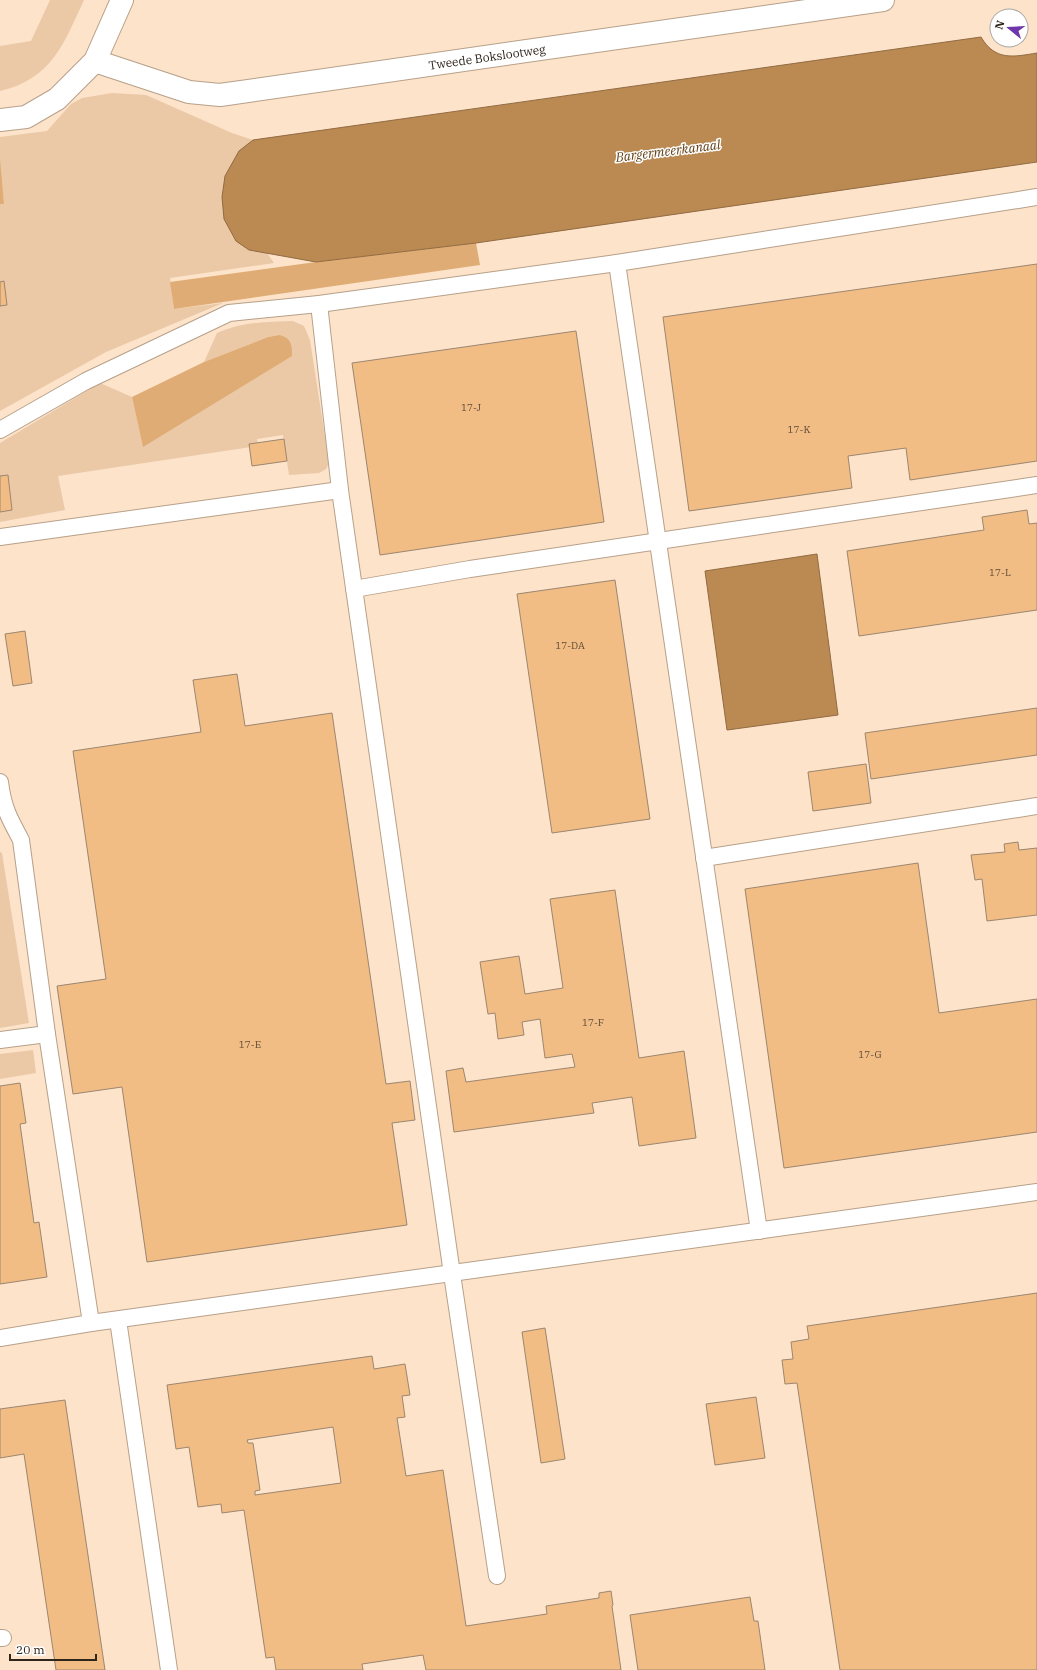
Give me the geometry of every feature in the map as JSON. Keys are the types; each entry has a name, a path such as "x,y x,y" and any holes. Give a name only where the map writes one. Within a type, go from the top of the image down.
{"street":[{"path":"0,120 26,117 57,99 95,61 122,0"},
{"name":"Tweede Bokslootweg","path":"95,61 189,92 220,95 883,0"}],"lane":[{"path":"0,430 86,381 229,314 319,304 617,263 1037,197"},
{"path":"617,263 759,1231"},
{"path":"319,304 340,490 452,1274 497,1576"},
{"path":"354,589 470,569 1037,485"},
{"path":"0,537 340,490"},
{"path":"0,782 3,802 8,817 20,840 47,1034 91,1323"},
{"path":"704,858 1037,806"},
{"path":"0,1040 47,1034"},
{"path":"0,1338 91,1323 1037,1192"},
{"path":"118,1320 169,1670"}],"shaded area":[{"path":"50,0 84,0 62,45 44,68 32,78 18,85 0,91 0,46 31,41"},
{"path":"112,93 146,95 232,133 253,140 239,151 249,250 267,253 274,263 170,278 174,309 223,303 106,352 0,411 0,204 4,204 0,172 0,137 47,131 71,104 82,98"},
{"path":"0,159 4,204 0,204"},
{"path":"476,243 480,265 174,309 170,282 316,262"},
{"path":"293,321 304,326 310,340 329,463 326,469 319,473 289,475 283,435 257,439 258,446 58,476 65,510 0,522 0,443 100,383 132,397 143,446 279,335 268,337 204,362 217,333 226,329 263,322"},
{"path":"279,335 283,336 290,342 292,356 143,447 132,397 204,362 268,337"},
{"path":"0,852 2,853 29,1023 0,1028"},
{"path":"33,1050 36,1073 0,1079 0,1054"}],"water":[{"name":"Bargermeerkanaal","path":"981,37 989,48 1005,56 1020,56 1037,53 1037,162 476,243 316,262 249,250 236,241 224,219 222,197 225,176 239,151 253,140"},
{"path":"817,554 838,715 727,730 705,571"}],"building":[{"path":"1037,264 1037,461 910,480 906,448 848,456 852,488 689,511 663,317"},
{"path":"4,281 7,305 0,306 0,282"},
{"path":"576,331 604,522 380,555 352,363"},
{"path":"284,439 287,461 252,466 249,444"},
{"path":"8,475 12,510 0,512 0,476"},
{"path":"1027,510 1029,524 1037,523 1037,610 859,636 847,551 984,530 982,517"},
{"path":"615,580 650,819 552,833 517,594"},
{"path":"25,631 32,683 13,686 5,634"},
{"path":"237,674 245,726 332,713 386,1084 410,1081 415,1120 392,1123 407,1225 147,1262 122,1087 73,1094 57,986 106,979 73,751 201,732 193,680"},
{"path":"1037,708 1037,755 871,779 865,733"},
{"path":"866,764 871,803 813,811 808,772"},
{"path":"1018,842 1019,850 1037,848 1037,915 987,921 982,879 975,880 971,855 1005,852 1004,844"},
{"path":"918,863 939,1013 1037,999 1037,1132 784,1168 745,889"},
{"path":"615,890 639,1058 684,1051 696,1138 639,1146 632,1097 592,1103 594,1113 454,1132 446,1071 463,1068 466,1082 575,1067 572,1054 545,1058 540,1019 522,1022 524,1035 498,1039 495,1013 488,1014 480,962 519,956 525,994 563,988 550,899"},
{"path":"20,1083 26,1123 20,1124 34,1223 39,1222 47,1277 0,1284 0,1086"},
{"path":"1037,1293 1037,1670 840,1670 797,1383 785,1384 782,1360 793,1359 791,1342 809,1339 807,1326"},
{"path":"545,1328 565,1459 541,1463 522,1332"},
{"path":"372,1356 374,1369 405,1364 410,1395 402,1396 405,1417 397,1418 406,1476 443,1470 466,1626 547,1614 546,1606 599,1598 599,1593 611,1591 621,1670 426,1670 423,1655 362,1664 363,1670 276,1670 274,1657 266,1658 244,1510 222,1513 221,1504 198,1507 189,1447 176,1449 167,1385","holes":["333,1427 341,1483 255,1495 255,1491 260,1490 253,1443 248,1443 247,1440"]},
{"path":"756,1397 765,1458 715,1465 706,1404"},
{"path":"65,1400 105,1670 56,1670 24,1454 0,1458 0,1409"},
{"path":"750,1597 754,1621 758,1621 765,1670 638,1670 630,1615"}]}
